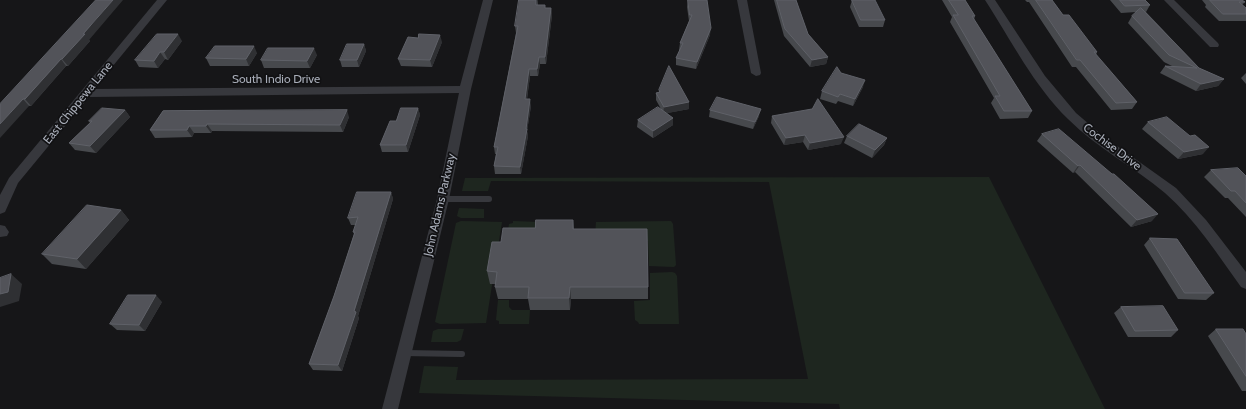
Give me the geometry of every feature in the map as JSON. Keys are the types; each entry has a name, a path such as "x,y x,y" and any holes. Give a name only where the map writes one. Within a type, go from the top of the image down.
{"street":[{"name":"East Chippewa Lane","path":"0,208 13,181 87,93 162,0"},
{"name":"John Adams Parkway","path":"390,409 443,199 465,89 488,0"},
{"path":"742,0 756,73"},
{"name":"Cochise Drive","path":"990,0 1060,103 1078,121 1170,191 1188,208 1246,282"},
{"path":"1169,0 1214,45"},
{"name":"South Indio Drive","path":"87,93 465,89"}],"lane":[{"path":"443,199 489,199"},
{"path":"404,353 462,354"}],"shaded area":[{"path":"989,177 1105,409 840,409 839,404 419,393 424,366 458,367 456,380 808,379 769,182 491,181 488,191 462,191 465,178"},
{"path":"459,208 484,209 484,218 461,218 457,216"},
{"path":"461,221 502,222 486,323 440,324 435,322 456,223"},
{"path":"513,221 539,222 537,236 506,241 509,224 513,223"},
{"path":"671,221 673,224 676,265 674,267 649,266 648,241 616,240 595,236 596,222"},
{"path":"672,272 677,276 679,324 639,324 635,320 634,301 650,300 650,273"},
{"path":"498,300 509,300 509,307 512,310 530,310 529,324 499,324 499,321 496,320"},
{"path":"438,329 464,329 461,340 457,342 431,342 433,331"}],"building":[{"path":"96,0 113,0 83,34 85,34 0,124 0,104"},
{"path":"519,0 536,0 536,5 545,5 545,8 551,8 545,57 539,57 537,69 529,69 525,99 530,99 527,129 520,167 494,166 498,147 494,147 518,26 515,26"},
{"path":"688,0 707,0 711,28 697,62 676,58 683,43 680,43 692,15 690,15"},
{"path":"777,0 796,0 808,34 828,57 812,60 785,29"},
{"path":"852,0 875,0 885,20 861,20"},
{"path":"949,0 965,0 975,16 972,16 1032,111 1004,111 995,96 1000,96 953,15 958,15"},
{"path":"1036,0 1052,0 1063,15 1069,15 1097,52 1094,52 1137,102 1116,103 1080,60 1077,60"},
{"path":"1120,0 1145,0 1150,5 1125,6"},
{"path":"1210,0 1242,0 1245,2 1239,2 1246,8 1246,14 1223,14"},
{"path":"1141,8 1199,68 1224,79 1201,84 1165,66 1197,68 1169,55 1132,16"},
{"path":"157,34 178,34 164,52 160,52 154,61 135,60"},
{"path":"419,34 440,35 430,60 398,59 408,37 418,38"},
{"path":"347,44 364,44 357,60 340,60"},
{"path":"215,46 254,46 246,59 206,58"},
{"path":"268,48 314,48 307,61 261,60"},
{"path":"669,66 689,102 664,107 656,93 660,92 659,90"},
{"path":"837,67 841,73 865,80 855,99 840,94 838,97 822,91"},
{"path":"717,97 761,109 755,122 710,110"},
{"path":"818,99 844,137 810,143 805,135 786,138 772,116 812,109"},
{"path":"658,107 673,118 653,131 638,120"},
{"path":"102,108 125,110 90,146 69,143 92,121 89,121"},
{"path":"401,108 418,108 406,145 380,145 390,121 396,121"},
{"path":"347,110 340,125 207,124 206,126 189,126 187,130 150,130 163,111"},
{"path":"1167,117 1190,136 1195,135 1209,147 1184,152 1148,122"},
{"path":"859,124 887,138 875,150 847,136"},
{"path":"1059,129 1112,174 1114,174 1158,214 1137,220 1080,165 1078,166 1042,134"},
{"path":"1238,168 1246,176 1246,203 1235,191 1231,191 1211,170"},
{"path":"357,192 391,192 354,311 356,312 338,365 309,364 334,296 355,232 353,232 358,217 348,218"},
{"path":"87,205 121,210 77,259 42,254"},
{"path":"536,220 573,220 573,229 647,229 648,287 570,287 569,298 528,298 529,287 495,287 497,272 487,271 492,242 501,242 503,228 535,228"},
{"path":"1150,238 1177,239 1214,293 1185,293"},
{"path":"11,274 8,292 0,294 0,278"},
{"path":"128,295 156,295 139,325 110,324"},
{"path":"1163,306 1178,330 1135,331 1121,307"},
{"path":"1216,329 1243,329 1246,334 1246,376"}]}
